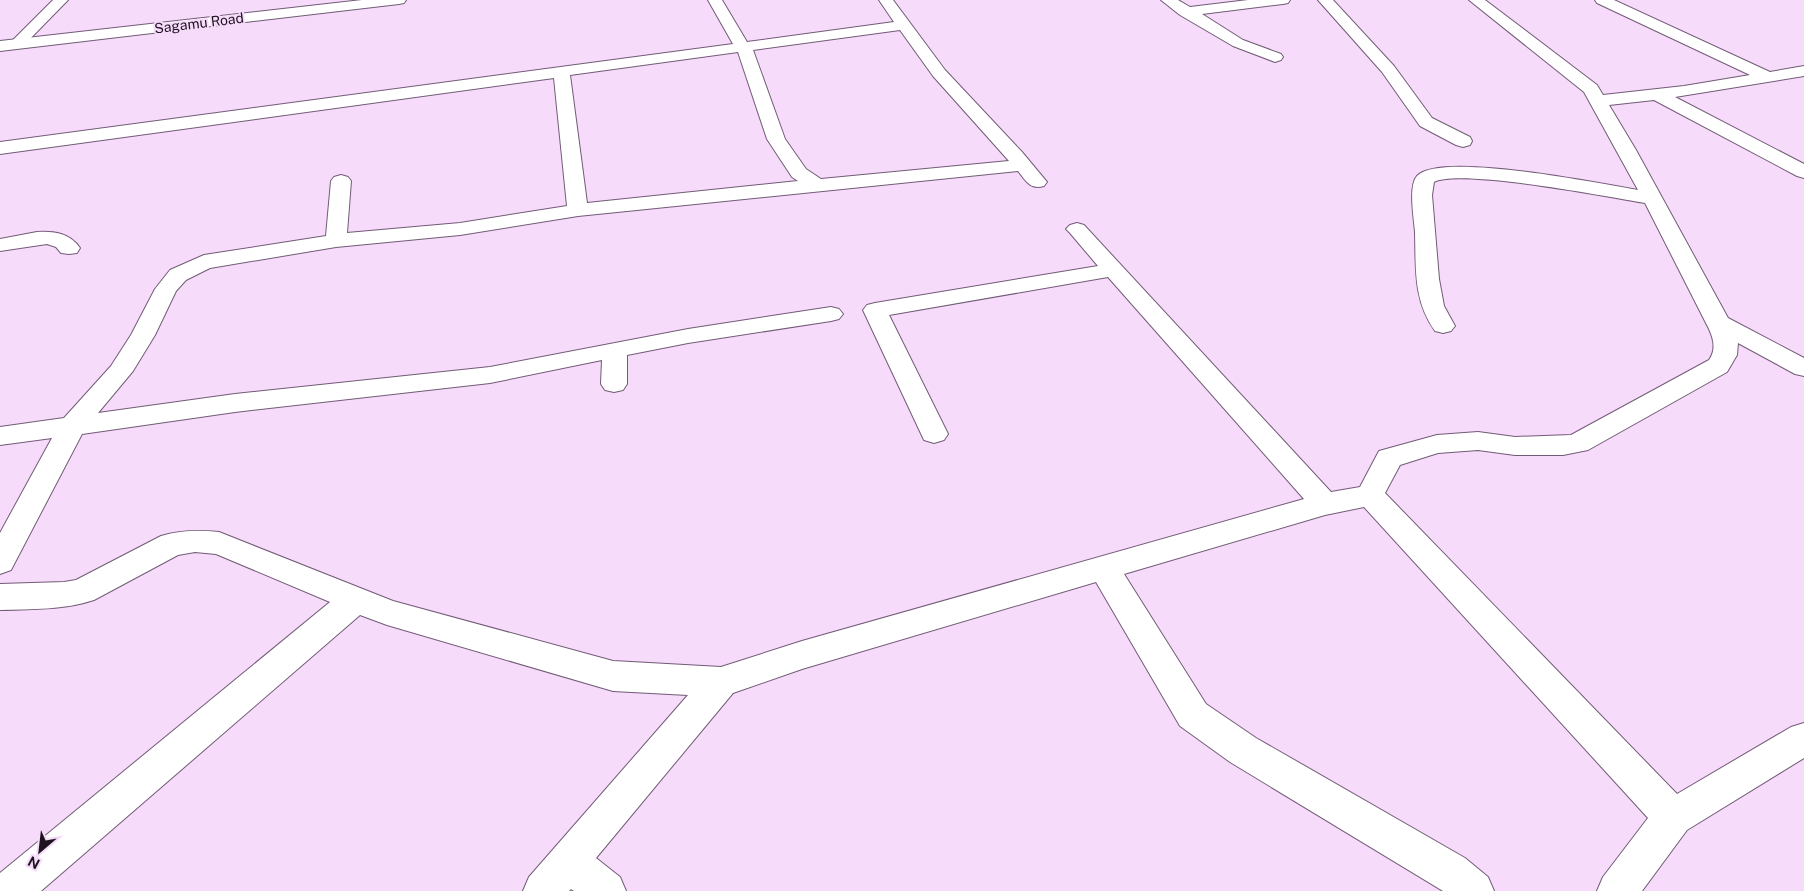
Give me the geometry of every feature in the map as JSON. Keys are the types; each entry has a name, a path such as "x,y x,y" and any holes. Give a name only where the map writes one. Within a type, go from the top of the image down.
{"main road":[{"path":"17,44 61,0"},
{"name":"Sagamu Road","path":"0,46 399,0"},
{"path":"715,0 748,56 776,139 799,173 816,185"},
{"path":"886,0 939,73 1037,182"},
{"path":"1168,0 1238,43 1275,57"},
{"path":"1185,12 1283,0"},
{"path":"1325,0 1388,69 1426,122 1463,141"},
{"path":"1370,495 1389,458 1437,444 1478,441 1515,446 1564,446 1578,443 1718,366 1722,361 1727,340 1600,101 1591,89 1476,0"},
{"path":"1602,0 1766,76"},
{"path":"0,148 905,25"},
{"path":"561,71 578,210"},
{"path":"1600,101 1804,71"},
{"path":"1656,94 1804,172"},
{"path":"0,562 72,426 120,371 143,335 166,289 178,275 204,262 336,241 460,228 578,210 1023,165"},
{"path":"1442,326 1432,306 1428,279 1422,195 1425,179 1436,173 1478,172 1652,198"},
{"path":"336,241 341,180"},
{"path":"1077,229 1326,504"},
{"path":"0,245 39,238 58,238 65,242 69,248"},
{"path":"934,434 875,310 1113,270"},
{"path":"0,436 235,403 490,375 688,336 831,314"},
{"path":"1719,323 1804,368"},
{"path":"614,351 614,384"},
{"path":"0,597 64,595 83,591 172,544 195,541 219,543 387,612 613,676 721,682 802,655 1326,504 1370,495"},
{"path":"1370,495 1672,817"},
{"path":"1104,568 1193,715 1243,750 1451,872 1474,891"},
{"path":"10,891 356,599"},
{"path":"543,891 721,682"},
{"path":"1617,891 1672,817 1804,739"},
{"path":"569,862 606,891"}]}
